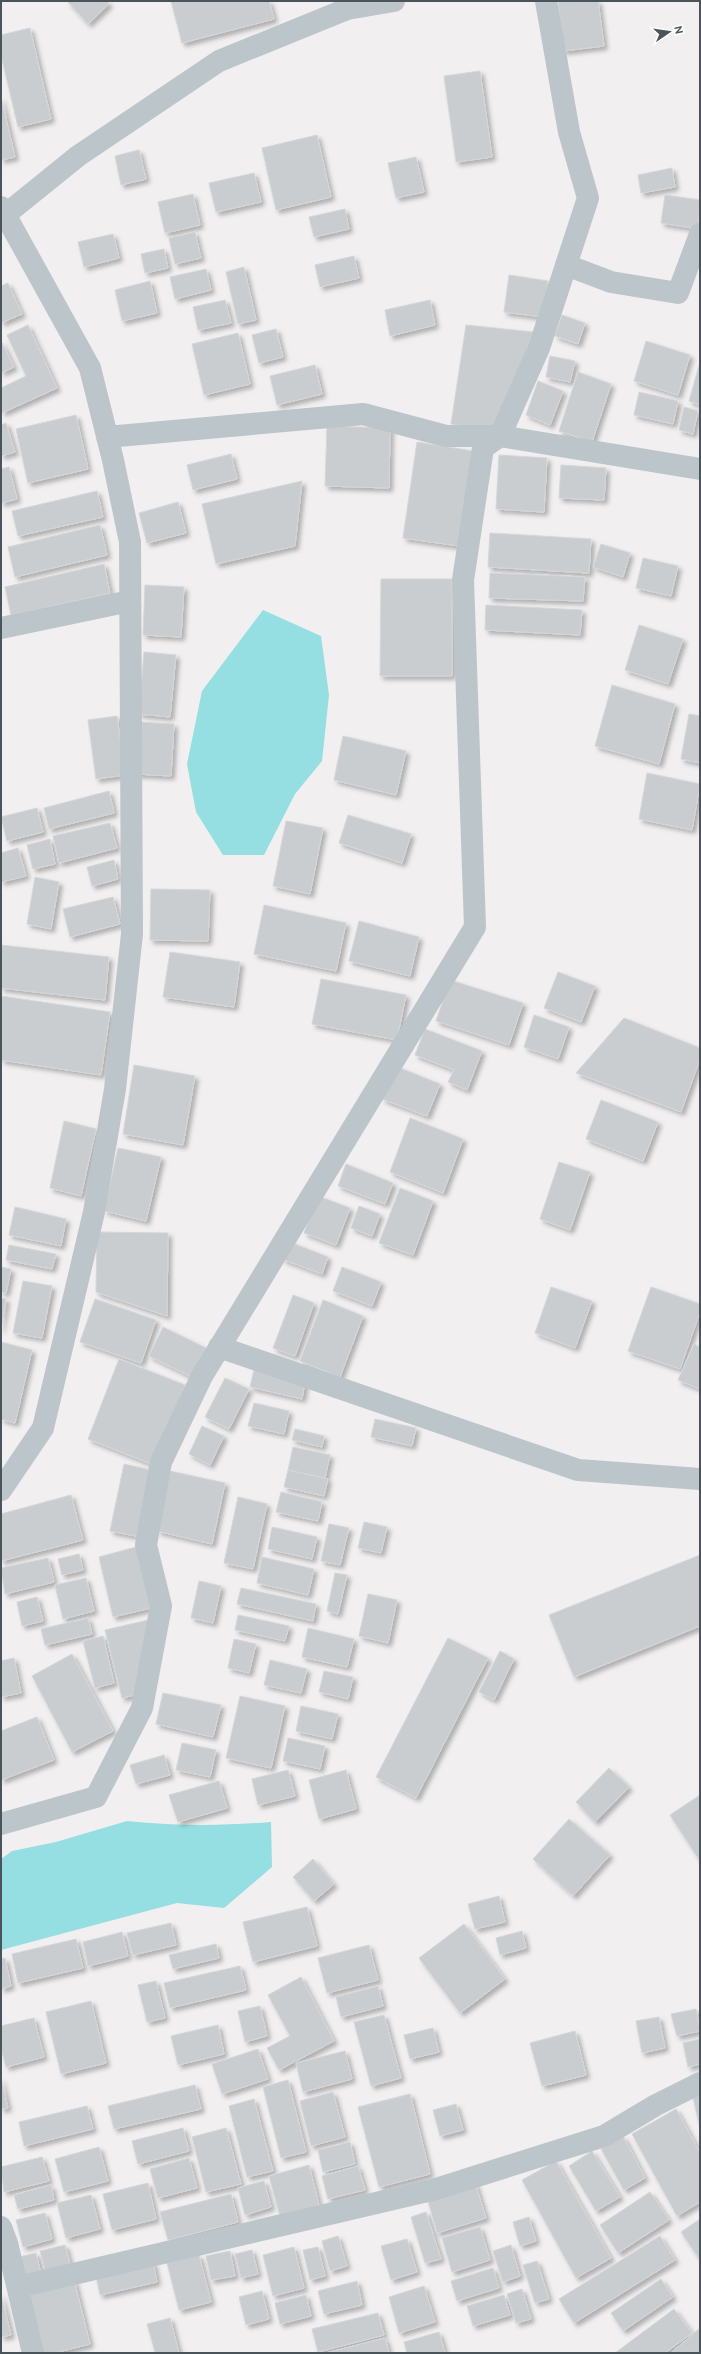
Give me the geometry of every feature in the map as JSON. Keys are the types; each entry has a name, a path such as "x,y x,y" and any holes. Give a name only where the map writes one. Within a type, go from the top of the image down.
{"street":[{"path":"1,1490 43,1428 94,1212 115,1088 132,934 130,542 108,437 90,368 2,214 78,156 219,61 347,9 394,1"},
{"path":"1,1824 96,1796 142,1708 161,1606 146,1545 162,1462 202,1376 475,927 463,580 484,448 500,436 539,348 588,198 569,132 546,1"},
{"path":"566,265 611,282 678,293 700,234"},
{"path":"108,437 363,414 446,436 500,436 700,469"},
{"path":"1,628 130,601"},
{"path":"219,1347 578,1470 700,1479"},
{"path":"18,2287 436,2189 604,2136 656,2105 700,2083"},
{"path":"1,2227 18,2287 33,2353"}],"water":[{"path":"263,610 321,636 329,695 322,761 295,794 264,855 223,855 196,812 187,764 202,691"},
{"path":"127,1821 199,1825 271,1822 272,1867 224,1908 177,1903 1,1950 1,1859 12,1851 56,1842"}],"building":[{"path":"67,1 107,1 109,4 88,24"},
{"path":"171,1 269,1 274,19 182,43"},
{"path":"558,1 598,1 604,46 563,51"},
{"path":"30,28 51,119 18,127 1,55 1,35"},
{"path":"480,71 492,157 456,162 444,76"},
{"path":"1,97 15,157 1,160"},
{"path":"317,135 331,197 276,210 262,148"},
{"path":"139,150 146,179 121,185 115,156"},
{"path":"416,157 424,192 396,198 388,163"},
{"path":"672,168 675,187 641,193 638,175"},
{"path":"254,173 261,202 216,212 209,183"},
{"path":"193,194 200,225 165,233 158,202"},
{"path":"665,195 700,200 698,229 661,223"},
{"path":"345,209 349,229 314,237 309,217"},
{"path":"195,232 201,258 175,264 169,238"},
{"path":"113,234 119,258 84,267 78,242"},
{"path":"164,249 168,268 145,273 141,254"},
{"path":"354,256 359,278 320,287 315,265"},
{"path":"244,267 256,320 238,324 226,272"},
{"path":"206,269 211,290 175,299 170,277"},
{"path":"509,275 548,281 543,317 504,312"},
{"path":"150,281 157,313 122,321 115,290"},
{"path":"8,283 22,314 1,323 1,286"},
{"path":"225,300 231,323 198,330 193,307"},
{"path":"430,300 435,325 390,336 385,310"},
{"path":"562,315 585,323 578,344 555,336"},
{"path":"28,325 57,388 2,413 1,388 26,376 7,335"},
{"path":"466,325 533,332 497,431 451,424"},
{"path":"276,329 283,357 259,363 252,335"},
{"path":"238,333 250,384 204,395 192,344"},
{"path":"1,341 14,367 1,373"},
{"path":"646,341 690,355 678,395 634,381"},
{"path":"550,356 575,361 570,382 546,377"},
{"path":"700,362 700,405 689,401"},
{"path":"315,365 322,394 277,405 270,376"},
{"path":"578,372 611,384 592,442 559,431"},
{"path":"538,381 563,391 550,425 526,415"},
{"path":"639,392 678,401 673,424 634,415"},
{"path":"684,407 698,411 693,434 679,430"},
{"path":"76,415 88,469 28,483 16,429"},
{"path":"6,423 15,452 1,456 1,425"},
{"path":"327,426 390,428 389,488 325,486"},
{"path":"417,442 473,451 459,546 403,538"},
{"path":"231,454 237,479 193,490 187,465"},
{"path":"499,455 547,458 544,512 496,509"},
{"path":"561,465 606,468 604,500 559,498"},
{"path":"9,467 17,499 1,503 1,469"},
{"path":"302,481 295,546 216,564 202,504"},
{"path":"97,491 103,517 18,536 12,511"},
{"path":"178,502 186,533 147,543 139,513"},
{"path":"100,525 107,555 15,577 8,547"},
{"path":"490,533 591,539 589,573 488,567"},
{"path":"601,544 630,553 623,577 593,567"},
{"path":"643,558 678,566 671,596 636,588"},
{"path":"104,564 110,593 11,615 5,587"},
{"path":"490,573 585,577 583,601 489,598"},
{"path":"381,579 452,579 452,676 380,676"},
{"path":"145,585 184,587 181,637 143,635"},
{"path":"486,605 582,610 580,635 485,630"},
{"path":"639,625 683,639 668,684 625,670"},
{"path":"144,652 176,655 170,717 139,714"},
{"path":"612,685 675,704 659,764 595,746"},
{"path":"689,714 700,716 700,763 681,759"},
{"path":"117,716 125,775 96,779 88,720"},
{"path":"139,722 174,724 171,776 136,774"},
{"path":"343,736 406,751 396,795 334,780"},
{"path":"647,773 700,784 692,830 639,819"},
{"path":"109,791 114,813 49,829 44,808"},
{"path":"37,808 43,832 7,841 1,817"},
{"path":"348,815 411,834 402,863 339,843"},
{"path":"286,821 323,828 310,894 273,886"},
{"path":"110,823 117,848 59,863 53,836"},
{"path":"50,839 55,864 33,869 27,845"},
{"path":"18,848 26,876 1,882 1,853"},
{"path":"114,860 118,879 92,886 87,867"},
{"path":"35,877 59,882 51,929 27,924"},
{"path":"151,889 210,890 208,941 150,940"},
{"path":"113,897 120,924 70,937 63,909"},
{"path":"264,905 346,923 336,971 254,954"},
{"path":"359,921 419,937 410,976 349,961"},
{"path":"1,945 109,957 105,1000 1,988"},
{"path":"170,952 240,962 234,1007 163,997"},
{"path":"558,972 595,986 581,1022 544,1008"},
{"path":"321,979 406,995 397,1040 312,1024"},
{"path":"450,980 523,1003 509,1045 436,1021"},
{"path":"1,996 110,1012 101,1075 1,1060"},
{"path":"534,1015 569,1027 558,1059 524,1047"},
{"path":"624,1018 700,1048 700,1059 681,1112 576,1073"},
{"path":"425,1029 482,1051 467,1090 448,1082 454,1070 415,1055"},
{"path":"134,1065 195,1076 183,1145 123,1134"},
{"path":"395,1066 440,1084 427,1116 382,1099"},
{"path":"601,1100 658,1122 643,1161 586,1139"},
{"path":"410,1118 463,1139 443,1193 390,1172"},
{"path":"64,1121 96,1129 81,1196 50,1188"},
{"path":"118,1148 161,1157 146,1221 104,1211"},
{"path":"559,1162 590,1172 570,1230 540,1219"},
{"path":"346,1164 393,1183 385,1204 338,1186"},
{"path":"400,1188 433,1201 413,1255 379,1243"},
{"path":"318,1196 350,1208 336,1245 304,1233"},
{"path":"359,1206 380,1214 372,1236 351,1228"},
{"path":"15,1207 66,1219 61,1246 9,1235"},
{"path":"97,1232 168,1233 167,1316 96,1292"},
{"path":"290,1242 328,1257 322,1274 282,1259"},
{"path":"9,1245 56,1254 52,1269 6,1260"},
{"path":"1,1267 11,1269 6,1293 1,1292"},
{"path":"342,1267 381,1282 372,1306 333,1291"},
{"path":"23,1281 52,1286 42,1338 13,1333"},
{"path":"551,1287 592,1301 575,1348 535,1333"},
{"path":"651,1287 700,1304 700,1312 680,1369 628,1351"},
{"path":"293,1295 314,1303 295,1356 273,1348"},
{"path":"1,1298 6,1299 1,1330"},
{"path":"95,1299 156,1320 141,1363 80,1342"},
{"path":"323,1300 363,1316 340,1377 300,1361"},
{"path":"163,1327 206,1348 192,1377 149,1356"},
{"path":"1,1342 32,1350 15,1423 1,1419"},
{"path":"694,1344 700,1347 700,1389 678,1380"},
{"path":"119,1359 185,1385 154,1465 88,1439"},
{"path":"254,1370 305,1382 302,1399 250,1387"},
{"path":"225,1378 249,1389 229,1429 205,1417"},
{"path":"254,1403 289,1411 284,1434 248,1426"},
{"path":"375,1419 416,1428 412,1446 371,1437"},
{"path":"202,1426 224,1436 210,1465 189,1454"},
{"path":"295,1429 324,1436 322,1447 292,1440"},
{"path":"293,1447 330,1455 325,1478 288,1470"},
{"path":"124,1464 155,1471 141,1537 110,1531"},
{"path":"288,1470 328,1479 324,1496 284,1487"},
{"path":"170,1471 225,1483 212,1544 157,1531"},
{"path":"281,1492 322,1502 318,1521 276,1512"},
{"path":"71,1495 83,1540 1,1561 1,1514"},
{"path":"238,1497 267,1504 253,1569 224,1563"},
{"path":"364,1522 387,1527 381,1553 358,1548"},
{"path":"329,1524 349,1528 340,1565 321,1561"},
{"path":"272,1527 317,1537 312,1559 268,1549"},
{"path":"136,1547 151,1608 113,1617 99,1557"},
{"path":"79,1554 83,1570 62,1575 58,1559"},
{"path":"700,1555 700,1626 574,1677 549,1615"},
{"path":"262,1557 314,1569 308,1595 257,1583"},
{"path":"48,1558 54,1582 5,1594 1,1568"},
{"path":"335,1573 347,1575 338,1614 327,1611"},
{"path":"86,1578 94,1611 63,1619 55,1585"},
{"path":"199,1581 221,1586 213,1623 191,1618"},
{"path":"241,1588 316,1604 313,1621 237,1604"},
{"path":"368,1594 397,1600 388,1643 359,1636"},
{"path":"37,1597 43,1621 22,1626 17,1602"},
{"path":"238,1615 289,1626 285,1641 235,1630"},
{"path":"88,1618 92,1634 45,1645 41,1629"},
{"path":"148,1620 139,1694 122,1698 105,1630"},
{"path":"308,1628 354,1639 347,1667 302,1657"},
{"path":"103,1636 114,1683 95,1688 83,1641"},
{"path":"448,1638 488,1658 416,1798 376,1777"},
{"path":"234,1639 256,1644 249,1673 228,1668"},
{"path":"500,1651 514,1659 494,1700 479,1692"},
{"path":"72,1654 113,1731 72,1752 32,1676"},
{"path":"14,1658 21,1693 1,1697 1,1661"},
{"path":"270,1660 307,1669 301,1693 264,1685"},
{"path":"324,1671 353,1677 348,1699 319,1692"},
{"path":"163,1693 221,1705 213,1737 156,1724"},
{"path":"240,1696 285,1706 271,1768 226,1758"},
{"path":"301,1706 338,1714 332,1739 296,1731"},
{"path":"37,1717 54,1760 1,1780 1,1731"},
{"path":"288,1738 325,1746 320,1769 283,1761"},
{"path":"182,1743 216,1750 210,1777 176,1770"},
{"path":"164,1755 170,1775 136,1784 130,1765"},
{"path":"609,1768 629,1787 595,1822 576,1802"},
{"path":"288,1770 295,1796 258,1805 252,1779"},
{"path":"346,1770 356,1809 319,1819 309,1780"},
{"path":"219,1781 227,1808 178,1822 169,1795"},
{"path":"700,1795 700,1861 670,1815"},
{"path":"569,1819 610,1855 573,1896 533,1859"},
{"path":"313,1859 334,1884 314,1901 293,1877"},
{"path":"499,1896 505,1922 475,1929 468,1904"},
{"path":"307,1907 317,1946 253,1962 243,1922"},
{"path":"171,1923 176,1945 133,1955 127,1933"},
{"path":"464,1924 505,1979 460,2013 419,1958"},
{"path":"522,1931 526,1948 500,1955 496,1938"},
{"path":"122,1932 128,1956 88,1966 83,1942"},
{"path":"76,1939 83,1968 18,1983 12,1954"},
{"path":"216,1944 219,1958 173,1969 169,1955"},
{"path":"369,1945 378,1980 327,1993 318,1958"},
{"path":"5,1958 11,1986 1,1989 1,1959"},
{"path":"240,1966 246,1990 170,2008 164,1983"},
{"path":"301,1977 334,2041 279,2070 267,2048 290,2036 268,1995"},
{"path":"156,1981 165,2018 147,2022 138,1985"},
{"path":"378,1986 383,2006 341,2017 336,1997"},
{"path":"91,2001 106,2063 61,2074 46,2012"},
{"path":"260,2006 267,2036 245,2042 238,2011"},
{"path":"696,2009 700,2031 677,2036 671,2014"},
{"path":"384,2015 401,2078 371,2086 354,2022"},
{"path":"659,2017 665,2048 642,2053 636,2021"},
{"path":"34,2018 44,2057 6,2067 1,2047 1,2026"},
{"path":"218,2025 224,2054 178,2065 171,2036"},
{"path":"433,2028 439,2052 410,2059 404,2035"},
{"path":"575,2031 586,2075 542,2086 530,2043"},
{"path":"700,2039 700,2064 688,2067 683,2043"},
{"path":"258,2049 268,2079 222,2094 212,2064"},
{"path":"345,2051 352,2079 303,2092 296,2063"},
{"path":"1,2078 8,2108 1,2109"},
{"path":"288,2080 306,2152 281,2158 263,2087"},
{"path":"195,2085 201,2109 114,2129 108,2106"},
{"path":"700,2091 700,2124 699,2124 692,2093"},
{"path":"333,2092 345,2137 311,2146 300,2101"},
{"path":"410,2094 430,2174 379,2187 358,2107"},
{"path":"254,2099 273,2171 247,2177 229,2106"},
{"path":"456,2104 463,2130 440,2136 433,2110"},
{"path":"87,2106 93,2129 24,2146 19,2122"},
{"path":"676,2109 700,2153 700,2202 677,2216 632,2134"},
{"path":"183,2128 189,2151 138,2164 132,2141"},
{"path":"226,2128 241,2184 206,2192 192,2137"},
{"path":"623,2136 645,2178 624,2190 601,2149"},
{"path":"350,2142 355,2164 323,2172 318,2150"},
{"path":"99,2147 108,2181 64,2192 55,2159"},
{"path":"592,2151 620,2197 596,2211 569,2166"},
{"path":"42,2157 49,2181 4,2192 1,2167"},
{"path":"189,2158 197,2188 158,2198 150,2169"},
{"path":"556,2161 611,2258 576,2278 522,2180"},
{"path":"309,2165 319,2205 280,2216 269,2176"},
{"path":"358,2166 365,2190 328,2199 322,2176"},
{"path":"264,2181 271,2207 245,2215 238,2188"},
{"path":"148,2183 156,2219 112,2230 103,2194"},
{"path":"475,2183 486,2218 437,2233 427,2197"},
{"path":"51,2185 54,2200 18,2209 14,2195"},
{"path":"650,2192 669,2220 618,2253 600,2225"},
{"path":"231,2194 238,2222 168,2240 160,2212"},
{"path":"91,2195 100,2229 66,2238 57,2203"},
{"path":"426,2212 441,2259 425,2263 411,2217"},
{"path":"45,2213 52,2239 23,2247 16,2220"},
{"path":"529,2217 536,2241 520,2246 513,2222"},
{"path":"700,2219 700,2260 681,2232"},
{"path":"480,2227 490,2260 452,2272 442,2238"},
{"path":"338,2236 347,2266 330,2271 322,2241"},
{"path":"660,2236 675,2260 574,2323 559,2299"},
{"path":"407,2239 417,2272 391,2280 381,2246"},
{"path":"65,2245 72,2271 47,2278 40,2251"},
{"path":"511,2245 520,2276 503,2282 493,2251"},
{"path":"294,2247 304,2288 273,2296 263,2255"},
{"path":"318,2247 325,2276 310,2280 303,2250"},
{"path":"252,2250 258,2274 241,2278 235,2254"},
{"path":"230,2251 235,2276 211,2280 206,2256"},
{"path":"36,2253 41,2274 20,2279 15,2258"},
{"path":"199,2255 211,2302 179,2310 167,2263"},
{"path":"537,2261 549,2299 535,2303 523,2265"},
{"path":"153,2262 157,2282 100,2295 96,2276"},
{"path":"493,2268 499,2288 457,2301 451,2281"},
{"path":"661,2279 673,2297 623,2331 611,2313"},
{"path":"74,2280 90,2344 54,2353 42,2353 27,2291"},
{"path":"357,2281 362,2305 324,2314 318,2291"},
{"path":"424,2286 435,2322 399,2333 389,2297"},
{"path":"522,2289 531,2319 516,2323 507,2294"},
{"path":"262,2291 269,2319 246,2325 239,2297"},
{"path":"1,2294 11,2335 1,2337"},
{"path":"306,2295 311,2316 280,2324 275,2303"},
{"path":"504,2295 510,2315 473,2326 467,2306"},
{"path":"674,2309 692,2333 665,2353 615,2353"},
{"path":"378,2313 384,2335 318,2352 312,2329"},
{"path":"170,2318 179,2353 150,2353 155,2352 147,2324"},
{"path":"700,2328 700,2353 671,2353"},
{"path":"439,2332 445,2353 407,2353 404,2342"},
{"path":"385,2338 389,2353 326,2353"}]}
